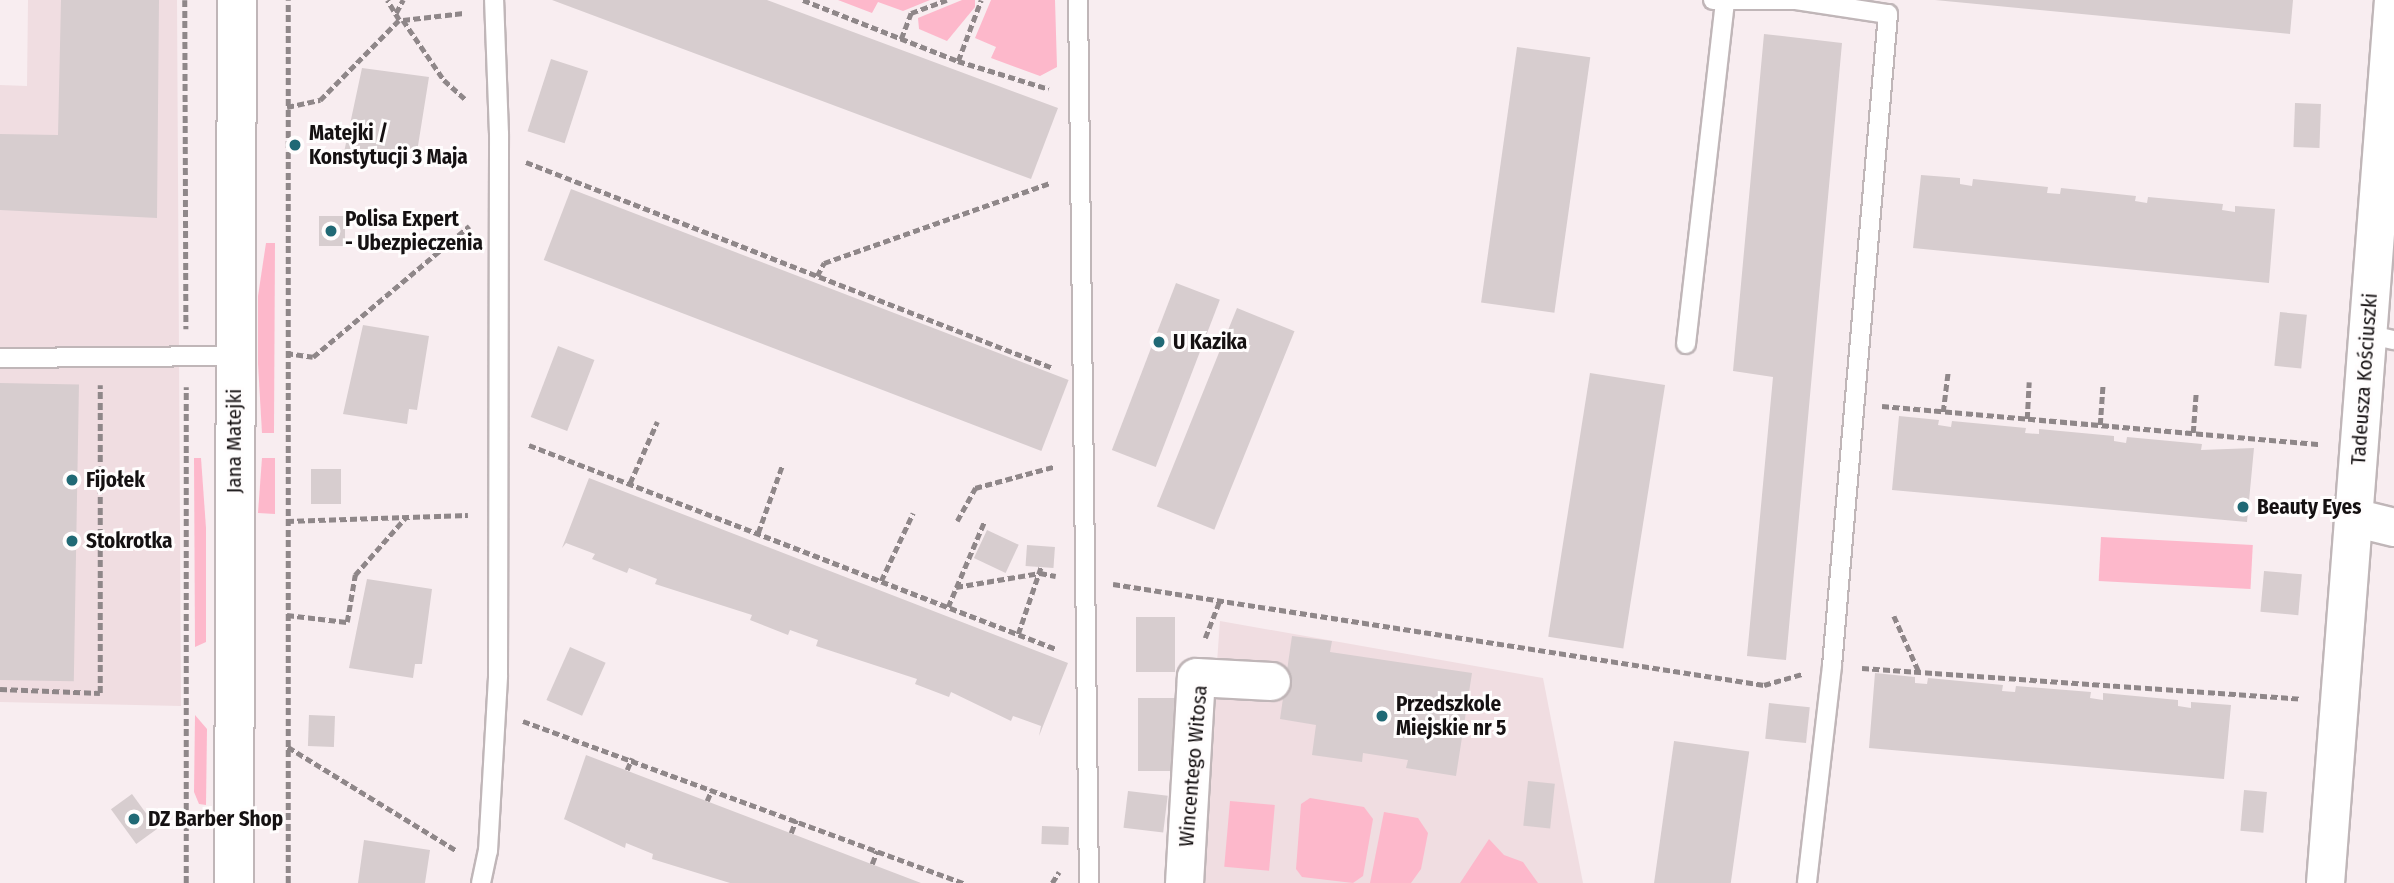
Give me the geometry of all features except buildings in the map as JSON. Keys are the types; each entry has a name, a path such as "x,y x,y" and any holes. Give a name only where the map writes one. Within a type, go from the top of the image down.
{"street":[{"name":"Jana Matejki","path":"234,883 237,0"},
{"name":"Tadeusza Kościuszki","path":"2325,883 2353,517 2380,337 2393,0"},
{"path":"2353,517 2394,527"},
{"name":"Wincentego Witosa","path":"1184,883 1196,677 1271,681"}],"lane":[{"path":"1078,0 1089,883"},
{"path":"1686,344 1719,1 1796,0 1889,7 1832,666 1807,883"},
{"path":"483,876 495,713 498,514 499,143 494,5"},
{"path":"0,358 234,356"}],"path":[{"path":"186,0 186,883"},
{"path":"288,0 288,883"},
{"path":"387,0 444,80 499,143 817,276 1083,379"},
{"path":"396,14 403,0"},
{"path":"803,0 958,61 1078,94"},
{"path":"901,39 911,13 947,0"},
{"path":"958,61 981,0"},
{"path":"288,107 320,100 401,20 494,5"},
{"path":"817,276 824,263 1048,183"},
{"path":"286,353 313,357 499,201"},
{"path":"0,689 100,693 100,356"},
{"path":"1943,412 1948,373"},
{"path":"2027,419 2029,382"},
{"path":"2100,425 2103,386"},
{"path":"2193,433 2196,391"},
{"path":"1854,404 2324,444"},
{"path":"630,483 657,422"},
{"path":"498,436 630,483 1086,660"},
{"path":"957,521 975,488 1084,459"},
{"path":"758,533 782,467"},
{"path":"881,581 914,513"},
{"path":"287,521 498,514"},
{"path":"287,615 347,622 355,575 405,517"},
{"path":"948,607 984,522"},
{"path":"1018,634 1041,570"},
{"path":"956,587 1041,570 1085,580 1763,685 1832,666 2339,702"},
{"path":"1894,615 1919,672"},
{"path":"495,713 632,758 960,882"},
{"path":"288,747 483,876"},
{"path":"627,771 632,758"},
{"path":"707,801 712,788"},
{"path":"791,833 796,820"},
{"path":"872,864 877,850"}],"shaded area":[{"path":"28,0 177,0 181,706 0,702 0,85 27,86"},
{"path":"838,0 930,0 903,11 878,2 872,13"},
{"path":"962,0 975,0 975,7 947,41 919,29 918,18"},
{"path":"991,0 1055,0 1057,67 1040,76 991,58 996,47 975,38"},
{"path":"266,243 275,243 274,433 262,433 258,364 258,296"},
{"path":"194,458 201,458 206,528 206,642 195,647"},
{"path":"262,458 275,458 275,514 258,513"},
{"path":"2101,537 2253,545 2250,589 2099,581"},
{"name":"Przedszkole Miejskie nr 5","path":"1220,621 1543,678 1583,883 1201,883"},
{"path":"195,715 207,729 206,805 199,804 194,792"},
{"path":"1310,798 1364,807 1373,819 1363,876 1353,883 1302,877 1296,869 1301,804"},
{"path":"1230,801 1275,805 1269,871 1224,867"},
{"path":"1384,812 1418,818 1428,833 1421,869 1411,883 1370,883"},
{"path":"1489,839 1504,855 1523,862 1538,883 1460,883"}],"place":[{"name":"Matejki / Konstytucji 3 Maja","path":"295,145"},
{"name":"Polisa Expert - Ubezpieczenia","path":"331,231"},
{"name":"U Kazika","path":"1159,342"},
{"name":"Fijołek","path":"72,480"},
{"name":"Beauty Eyes","path":"2243,507"},
{"name":"Stokrotka","path":"72,541"},
{"name":"Przedszkole Miejskie nr 5","path":"1382,716"},
{"name":"DZ Barber Shop","path":"134,819"}]}
